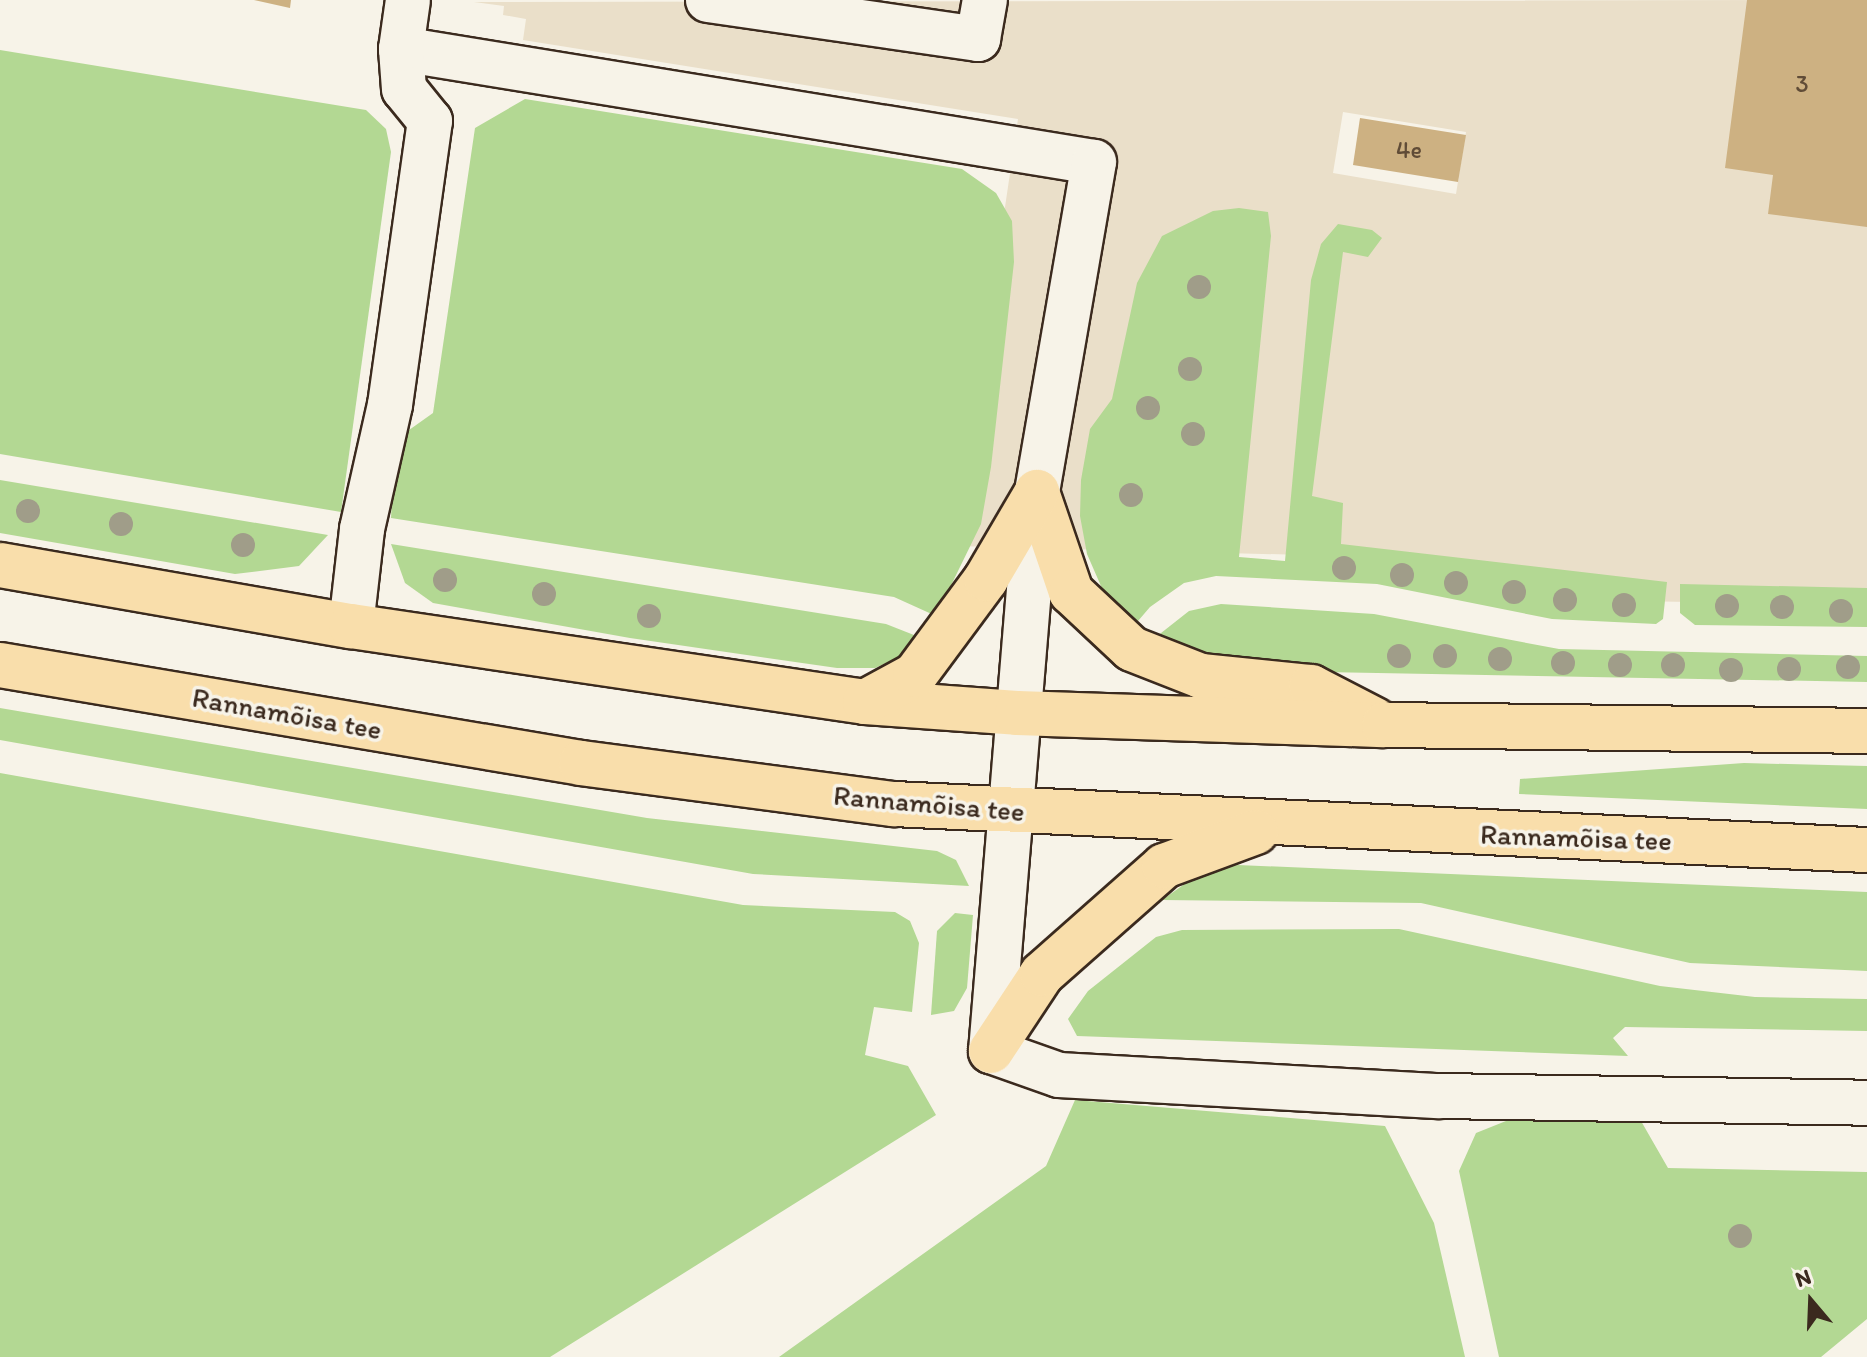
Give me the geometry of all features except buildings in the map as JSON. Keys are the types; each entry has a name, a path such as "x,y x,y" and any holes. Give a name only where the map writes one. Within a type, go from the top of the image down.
{"main road":[{"path":"865,702 915,675 986,579 1037,492"},
{"path":"1037,492 1071,592 1132,649 1201,676 1311,687 1384,725"},
{"path":"0,565 351,626 865,702 1017,713 1384,725 1867,731"},
{"name":"Rannamõisa tee","path":"0,665 581,763 894,804 1867,850"},
{"path":"991,1051 1042,974 1164,866 1275,824"}],"street":[{"path":"351,626 362,529 390,405 430,121 404,89 401,49 408,0"},
{"path":"708,0 978,39 985,0"},
{"path":"401,49 1094,162 1037,492 1008,810 1006,904 991,1051 1059,1075 1439,1096 1867,1103"}],"shaded area":[{"path":"1867,0 1867,605 1631,601 1304,555 955,546 1018,119 523,40 526,19 503,15 504,6 474,2","holes":["1343,112 1466,132 1456,194 1333,173"]}],"green space":[{"path":"0,50 366,110 386,129 391,152 341,512 0,454"},
{"path":"525,99 962,169 996,193 1012,221 1014,262 991,467 981,524 936,616 894,597 391,518 395,440 433,413 475,128"},
{"path":"1239,208 1268,212 1271,236 1239,557 1285,561 1311,280 1321,244 1338,224 1372,230 1382,238 1368,257 1343,252 1312,496 1343,503 1341,544 1667,582 1663,619 1656,624 1552,619 1377,584 1216,576 1184,583 1150,607 1132,628 1111,609 1087,554 1080,516 1081,480 1090,429 1112,399 1137,283 1162,236 1213,211"},
{"path":"0,480 328,535 299,566 235,574 0,533"},
{"path":"391,544 886,624 919,637 904,655 875,668 837,668 630,638 433,603 405,583"},
{"path":"1680,584 1867,588 1867,627 1695,625 1680,613"},
{"path":"1221,604 1374,614 1559,649 1867,656 1867,682 1323,672 1231,664 1156,637 1189,611"},
{"path":"0,708 647,818 937,851 956,860 969,886 753,874 0,740"},
{"path":"1744,763 1867,766 1867,809 1519,794 1520,779"},
{"path":"0,773 743,905 895,912 910,921 919,943 912,1012 874,1007 865,1055 908,1066 936,1115 550,1357 0,1357"},
{"path":"1238,865 1867,892 1867,971 1690,963 1421,903 1162,900 1203,871"},
{"path":"955,913 973,915 967,988 954,1011 931,1015 937,931"},
{"path":"1399,929 1660,986 1755,997 1867,999 1867,1031 1625,1027 1613,1038 1628,1056 1077,1036 1068,1019 1088,991 1156,937 1182,930"},
{"path":"1075,1100 1385,1126 1434,1223 1465,1357 779,1357 1046,1166"},
{"path":"1521,1115 1641,1121 1668,1168 1867,1172 1867,1319 1821,1357 1499,1357 1459,1171 1476,1133"}]}
